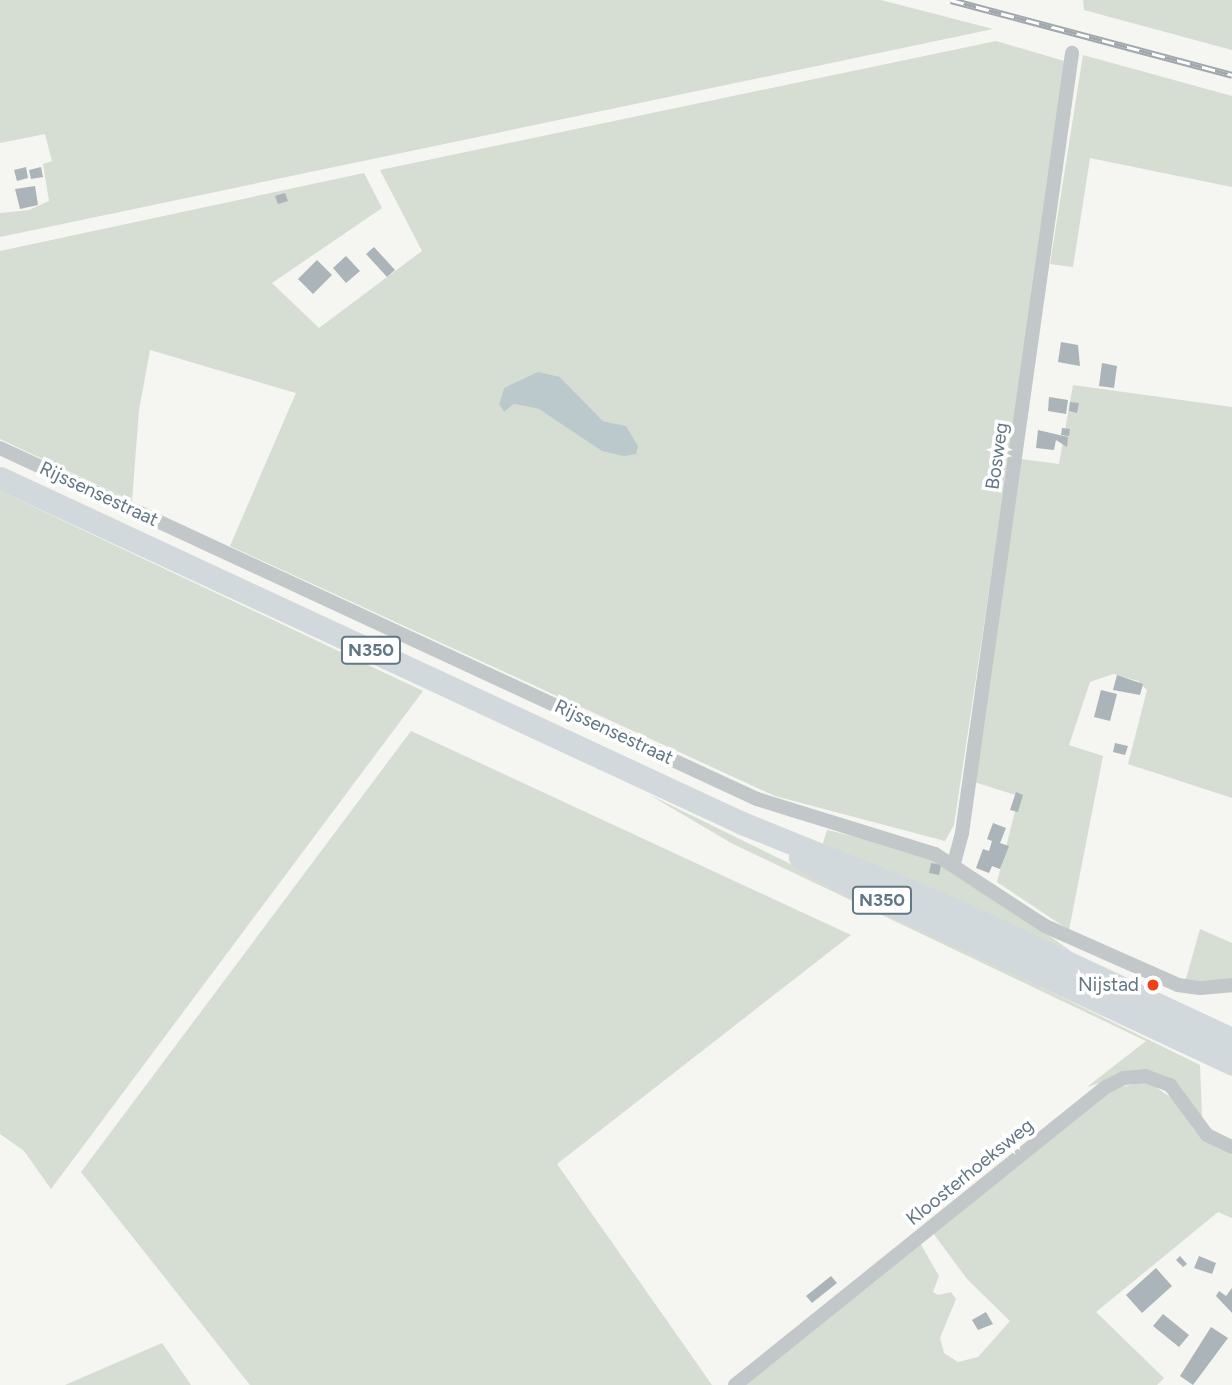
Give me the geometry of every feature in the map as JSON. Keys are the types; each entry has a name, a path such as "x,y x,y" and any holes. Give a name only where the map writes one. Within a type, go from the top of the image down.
{"main road":[{"name":"Rijssensestraat","path":"0,478 743,823 877,875 1232,1039"},
{"name":"Rijssensestraat","path":"743,823 840,880 1232,1064"},
{"name":"Rijssensestraat","path":"1183,1015 1232,1029"},
{"name":"Rijssensestraat","path":"1169,1034 1187,1051 1232,1074"}],"street":[{"name":"Bosweg","path":"954,863 964,820 1072,53"},
{"name":"Rijssensestraat","path":"0,448 757,799 954,863 1045,926 1178,985 1200,988 1232,985"},
{"name":"Kloosterhoeksweg","path":"734,1385 1106,1087 1124,1078 1145,1076 1170,1085 1207,1135 1232,1147"}],"shaded area":[{"path":"0,0 881,0 993,29 0,237 0,213 29,210 49,201 43,164 52,161 45,134 0,143"},
{"path":"1083,0 1232,0 1232,50 1084,10"},
{"path":"996,41 1068,62 954,825 945,841 775,796 230,546 296,393 150,350 139,410 132,501 0,439 0,251 364,173 382,208 272,283 319,328 422,251 380,170","holes":["560,377 603,421 626,426 562,423 539,409 514,404 504,412 499,404 504,388"]},
{"path":"1083,55 1232,96 1232,187 1090,158 1073,267 1050,264"},
{"path":"538,372 560,377 603,421 626,426 638,446 636,454 624,456 602,451 539,409 514,404 504,412 499,404 504,388"},
{"path":"1073,385 1232,407 1232,798 1128,764 1147,690 1138,681 1113,674 1090,682 1069,745 1103,756 1069,930 997,882 1019,796 974,782 1021,459 1059,464"},
{"path":"0,491 423,691 51,1189 24,1151 0,1134"},
{"path":"411,731 851,935 557,1164 712,1385 250,1385 81,1172"},
{"path":"648,794 1200,1065 1202,1117 1198,1122 1186,1098 1125,1075 1087,1087 1146,1041 731,843"},
{"path":"827,830 922,852 986,890 1072,952 822,846"},
{"path":"1200,929 1232,943 1232,979 1185,982"},
{"path":"1147,1081 1180,1104 1194,1130 1210,1144 1232,1155 1232,1218 1218,1212 1096,1312 1164,1378 1157,1385 743,1385 920,1243 939,1276 933,1292 938,1295 951,1292 956,1299 940,1338 944,1353 958,1362 978,1357 1010,1321 967,1279 933,1233 1109,1090"},
{"path":"162,1343 191,1385 65,1385"}],"building":[{"path":"26,167 28,178 17,181 14,170"},
{"path":"41,167 43,177 31,179 29,170"},
{"path":"35,186 38,205 20,209 15,189"},
{"path":"285,193 288,201 278,204 275,196"},
{"path":"374,247 395,270 387,277 366,254"},
{"path":"346,256 360,271 346,283 333,268"},
{"path":"317,260 332,275 313,294 298,279"},
{"path":"1061,342 1078,345 1080,366 1058,362"},
{"path":"1102,363 1117,366 1114,388 1099,386"},
{"path":"1049,397 1068,400 1066,414 1048,411"},
{"path":"1070,402 1079,403 1077,413 1069,411"},
{"path":"1062,428 1070,429 1069,436 1061,435"},
{"path":"1038,430 1068,437 1067,447 1056,440 1054,450 1036,448"},
{"path":"1117,675 1143,684 1140,695 1113,690"},
{"path":"1101,690 1117,694 1110,721 1094,717"},
{"path":"1115,743 1128,746 1125,755 1113,752"},
{"path":"1016,792 1023,795 1018,812 1010,810"},
{"path":"993,823 1006,828 1000,843 1009,846 1000,869 992,866 989,873 976,868 983,849 989,851 992,841 987,839"},
{"path":"931,863 941,865 939,875 929,873"},
{"path":"1180,1256 1187,1264 1183,1267 1176,1260"},
{"path":"1199,1256 1216,1263 1212,1274 1194,1268"},
{"path":"1156,1268 1172,1286 1142,1313 1126,1295"},
{"path":"831,1276 837,1283 812,1303 806,1296"},
{"path":"1232,1288 1232,1313 1216,1296 1219,1291 1226,1296"},
{"path":"986,1312 993,1324 978,1330 972,1320"},
{"path":"1163,1314 1189,1335 1179,1347 1153,1326"},
{"path":"1211,1327 1228,1338 1193,1385 1180,1376"}],"railway":[{"path":"951,0 1232,75"}],"place":[{"name":"Nijstad","path":"1153,985"}]}
